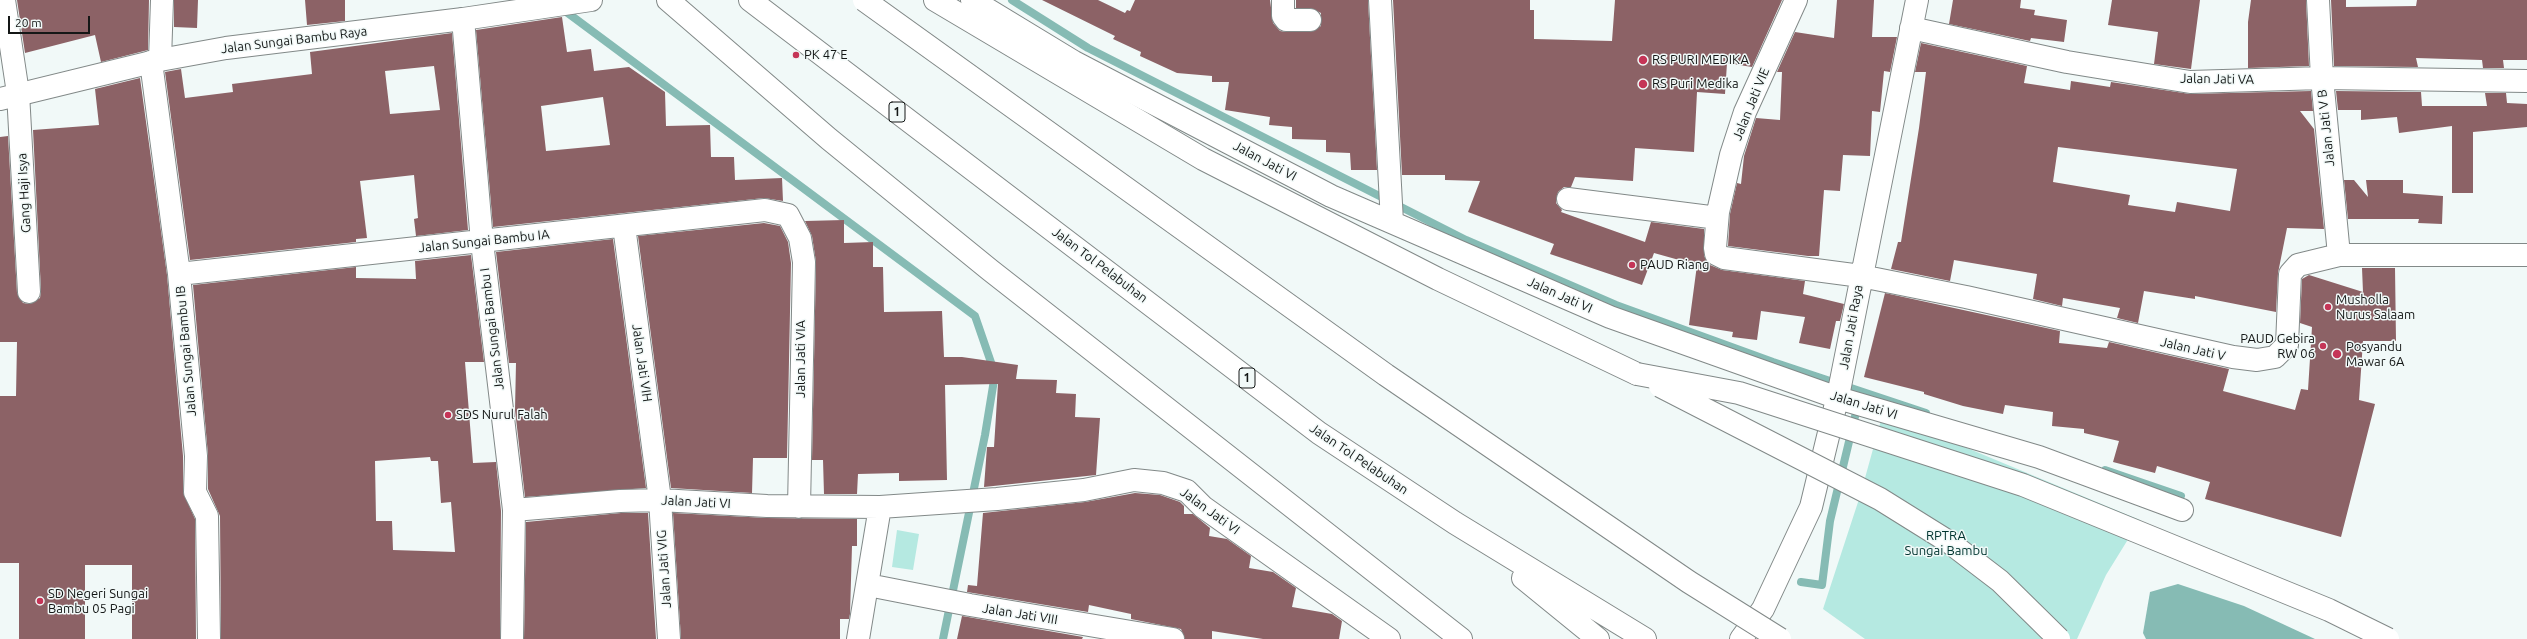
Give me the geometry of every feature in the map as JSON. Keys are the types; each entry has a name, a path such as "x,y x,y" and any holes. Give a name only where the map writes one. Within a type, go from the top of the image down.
{"main road":[{"name":"Gang Haji Isya","path":"4,0 9,96 29,292"},
{"name":"Jalan Sungai Bambu IB","path":"162,0 155,61 179,274 196,456 195,492 207,516 209,639"},
{"path":"668,0 829,139 990,270 1461,639"},
{"name":"Jalan Tol Pelabuhan","path":"750,0 1319,432 1455,523"},
{"path":"864,0 1386,375 1689,582 1780,639"},
{"path":"935,0 1203,159 1438,279 1637,374 1886,503 1949,542 2000,581 2058,639"},
{"name":"Jalan Jati VI","path":"972,0 1081,65 1331,196 1391,210 1610,317 1849,399 2039,457 2182,510"},
{"path":"1283,0 1283,16 1286,20 1310,20"},
{"path":"1380,0 1391,210"},
{"name":"Jalan Jati VIE","path":"1796,0 1745,112 1731,155 1718,212 1715,248 1716,254 1724,258 1870,278"},
{"name":"Jalan Jati Raya","path":"1741,639 1763,609 1811,507 1849,399 1844,367 1870,278 1922,31 1917,0"},
{"name":"Jalan Jati V B","path":"2318,0 2322,78 2339,255"},
{"name":"Jalan Sungai Bambu Raya","path":"9,96 155,61 226,48 463,19 582,1"},
{"name":"Jalan Sungai Bambu I","path":"463,19 482,242 514,510 512,639"},
{"name":"Jalan Jati VA","path":"1922,31 2067,62 2190,82 2322,78 2527,80"},
{"path":"1568,199 1710,217 1718,212"},
{"name":"Jalan Sungai Bambu IA","path":"179,274 765,210 788,214"},
{"name":"Jalan Jati VIA","path":"788,214 800,238 804,262 799,507"},
{"name":"Jalan Jati VIH","path":"624,226 660,500"},
{"name":"Jalan Jati V","path":"1870,278 1966,297 2233,357 2257,360 2274,356 2287,345 2290,274 2298,265 2339,255 2527,255"},
{"path":"1637,374 1738,393 2023,485 2329,610 2388,639"},
{"name":"Jalan Jati VI","path":"514,510 620,501 660,500 799,507 880,507 956,500 997,499 1084,490 1134,480 1176,486 1187,491 1204,507 1389,639"},
{"name":"Jalan Jati VIG","path":"660,500 669,639"},
{"path":"858,639 880,507"},
{"path":"1455,523 1598,639"},
{"path":"1455,523 1645,639"},
{"name":"Jalan Jati VIII","path":"868,585 970,605 1173,639"}],"green space":[{"name":"RPTRA Sungai Bambu","path":"1883,413 2140,520 2106,575 2077,639 1865,639 1823,609 1860,496"},
{"path":"897,530 919,534 913,570 892,567"}],"water":[{"path":"2178,584 2244,606 2315,639 2146,639 2143,633 2150,592"}],"building":[{"path":"17,0 149,0 148,50 101,62 95,35 25,53"},
{"path":"174,0 198,0 197,28 174,27"},
{"path":"305,0 345,0 345,21 307,25"},
{"path":"1042,0 1098,0 1125,13 1127,10 1130,11 1135,0 1270,0 1273,23 1280,31 1310,32 1321,26 1321,13 1310,8 1296,8 1296,0 1368,0 1377,170 1351,170 1350,153 1326,152 1326,140 1292,139 1292,127 1269,125 1270,117 1225,110 1229,82 1212,82 1212,76 1177,73 1140,56 1141,52 1113,39 1115,36"},
{"path":"1393,0 1530,0 1530,10 1534,10 1534,39 1612,41 1615,0 1782,0 1752,67 1727,63 1725,94 1697,92 1694,152 1635,148 1633,181 1575,177 1571,187 1564,187 1558,192 1556,203 1562,210 1561,212 1645,242 1651,222 1704,229 1704,256 1710,265 1722,270 1805,281 1803,294 1844,304 1840,321 1836,321 1830,349 1799,343 1805,317 1761,311 1757,340 1732,337 1733,332 1689,325 1697,265 1654,253 1642,285 1550,254 1554,244 1468,212 1480,181 1445,180 1445,175 1402,175"},
{"path":"1837,0 1874,0 1872,37 1897,37 1890,72 1884,71 1880,112 1872,111 1870,156 1843,155 1840,191 1824,190 1819,256 1808,256 1728,246 1730,214 1737,183 1741,184 1744,156 1756,118 1780,120 1782,72 1777,72 1795,32 1834,38"},
{"path":"1953,0 2021,0 2020,8 2035,10 2034,15 2067,20 2064,42 2031,38 2030,41 1949,24"},
{"path":"2112,0 2200,0 2191,69 2154,64 2158,32 2108,25"},
{"path":"2251,0 2306,0 2309,66 2248,68 2248,22"},
{"path":"2331,0 2346,0 2346,7 2416,6 2417,0 2527,0 2527,60 2503,60 2504,68 2483,68 2482,60 2416,58 2418,67 2334,66"},
{"path":"562,17 567,52 591,49 594,71 629,67 665,92 666,126 710,125 711,157 734,157 735,180 782,178 783,201 764,198 493,227 476,30","holes":["603,97 610,145 546,151 541,106"]},
{"path":"452,33 468,230 416,236 414,219 418,218 414,175 360,181 367,238 356,239 356,242 190,260 165,72 181,69 185,98 233,92 232,84 312,74 310,52","holes":["434,66 440,110 390,114 385,71"]},
{"path":"1921,43 2027,66 2024,83 2070,90 2071,81 2110,87 2111,82 2190,94 2311,91 2313,111 2300,111 2314,129 2324,229 2287,228 2278,273 2276,312 2195,296 2195,299 2144,291 2138,323 2117,318 2120,308 2063,298 2062,306 2033,299 2037,274 1954,260 1950,281 1891,269 1898,242 1901,242 1919,128 1926,72 1915,72","holes":["2058,147 2237,169 2230,211 2177,202 2175,212 2128,205 2130,195 2053,182"]},
{"path":"140,78 167,275 183,456 183,492 195,519 196,639 132,639 132,565 85,565 85,639 19,639 19,563 0,563 0,396 16,396 17,342 0,342 0,137 8,136 17,293 23,303 30,304 40,298 41,291 33,130 99,125 95,89"},
{"path":"2336,91 2421,92 2422,106 2487,106 2485,93 2506,93 2507,103 2527,104 2527,127 2473,132 2473,193 2452,193 2452,126 2399,133 2397,117 2361,120 2361,110 2338,110"},
{"path":"2344,180 2354,180 2368,197 2366,180 2403,180 2403,193 2443,196 2442,224 2418,223 2419,219 2348,219"},
{"path":"844,220 844,243 873,242 873,267 883,267 884,312 942,311 944,357 962,357 1018,365 1016,379 1057,380 1056,393 1076,394 1075,417 1100,418 1096,475 984,487 987,447 994,447 998,384 945,385 947,480 899,481 899,473 858,474 857,494 824,494 823,460 812,460 816,262 812,236 805,221"},
{"path":"764,223 780,226 788,242 791,263 787,458 753,458 752,493 671,488 638,236"},
{"path":"613,239 646,488 525,497 515,410 516,363 509,363 496,252"},
{"path":"471,255 484,362 465,362 473,463 496,462 501,511 500,639 221,639 220,516 208,489 208,455 193,285 356,267 356,278 416,279 415,261","holes":["430,457 431,461 438,461 441,503 451,502 455,552 393,550 392,521 376,521 375,461"]},
{"path":"2362,268 2395,268 2396,341 2363,341 2359,400 2375,404 2341,537 2205,499 2210,482 2157,466 2155,473 2113,462 2119,441 2084,433 2084,429 2052,426 2053,412 2005,405 2003,414 1963,406 1924,394 1924,392 1864,377 1885,293 2060,331 2059,343 2107,348 2109,342 2229,369 2223,391 2295,410 2301,389 2308,390 2312,327 2300,323 2302,279 2309,275 2363,292"},
{"path":"1135,493 1160,495 1180,502 1184,506 1184,514 1193,514 1210,528 1209,536 1227,539 1251,556 1249,568 1273,572 1296,588 1292,607 1332,614 1342,621 1339,639 1263,639 1212,631 1212,639 1185,639 1181,629 1131,619 1131,614 1089,605 1088,612 967,592 968,585 977,586 983,513 1085,502"},
{"path":"621,513 648,513 656,639 524,639 526,522"},
{"path":"673,513 767,518 857,519 857,546 852,546 850,614 849,619 840,619 840,639 681,639"},
{"path":"962,616 1083,637 1082,639 957,639"}],"waterway":[{"path":"1012,0 1088,48 1466,240 1616,305 1773,362 1926,413"},
{"path":"561,8 975,316 995,374 985,435 943,639"},
{"path":"1801,582 1822,585 1830,521 1858,404"},
{"path":"2105,470 2181,496"}],"place":[{"name":"PK 47 E","path":"796,55"},
{"name":"RS PURI MEDIKA","path":"1643,60"},
{"name":"RS Puri Medika","path":"1643,84"},
{"name":"PAUD Riang","path":"1632,265"},
{"name":"Musholla Nurus Salaam","path":"2328,307"},
{"name":"PAUD Gebira RW 06","path":"2323,346"},
{"name":"Posyandu Mawar 6A","path":"2337,354"},
{"name":"SDS Nurul Falah","path":"448,415"},
{"name":"SD Negeri Sungai Bambu 05 Pagi","path":"40,601"}]}
